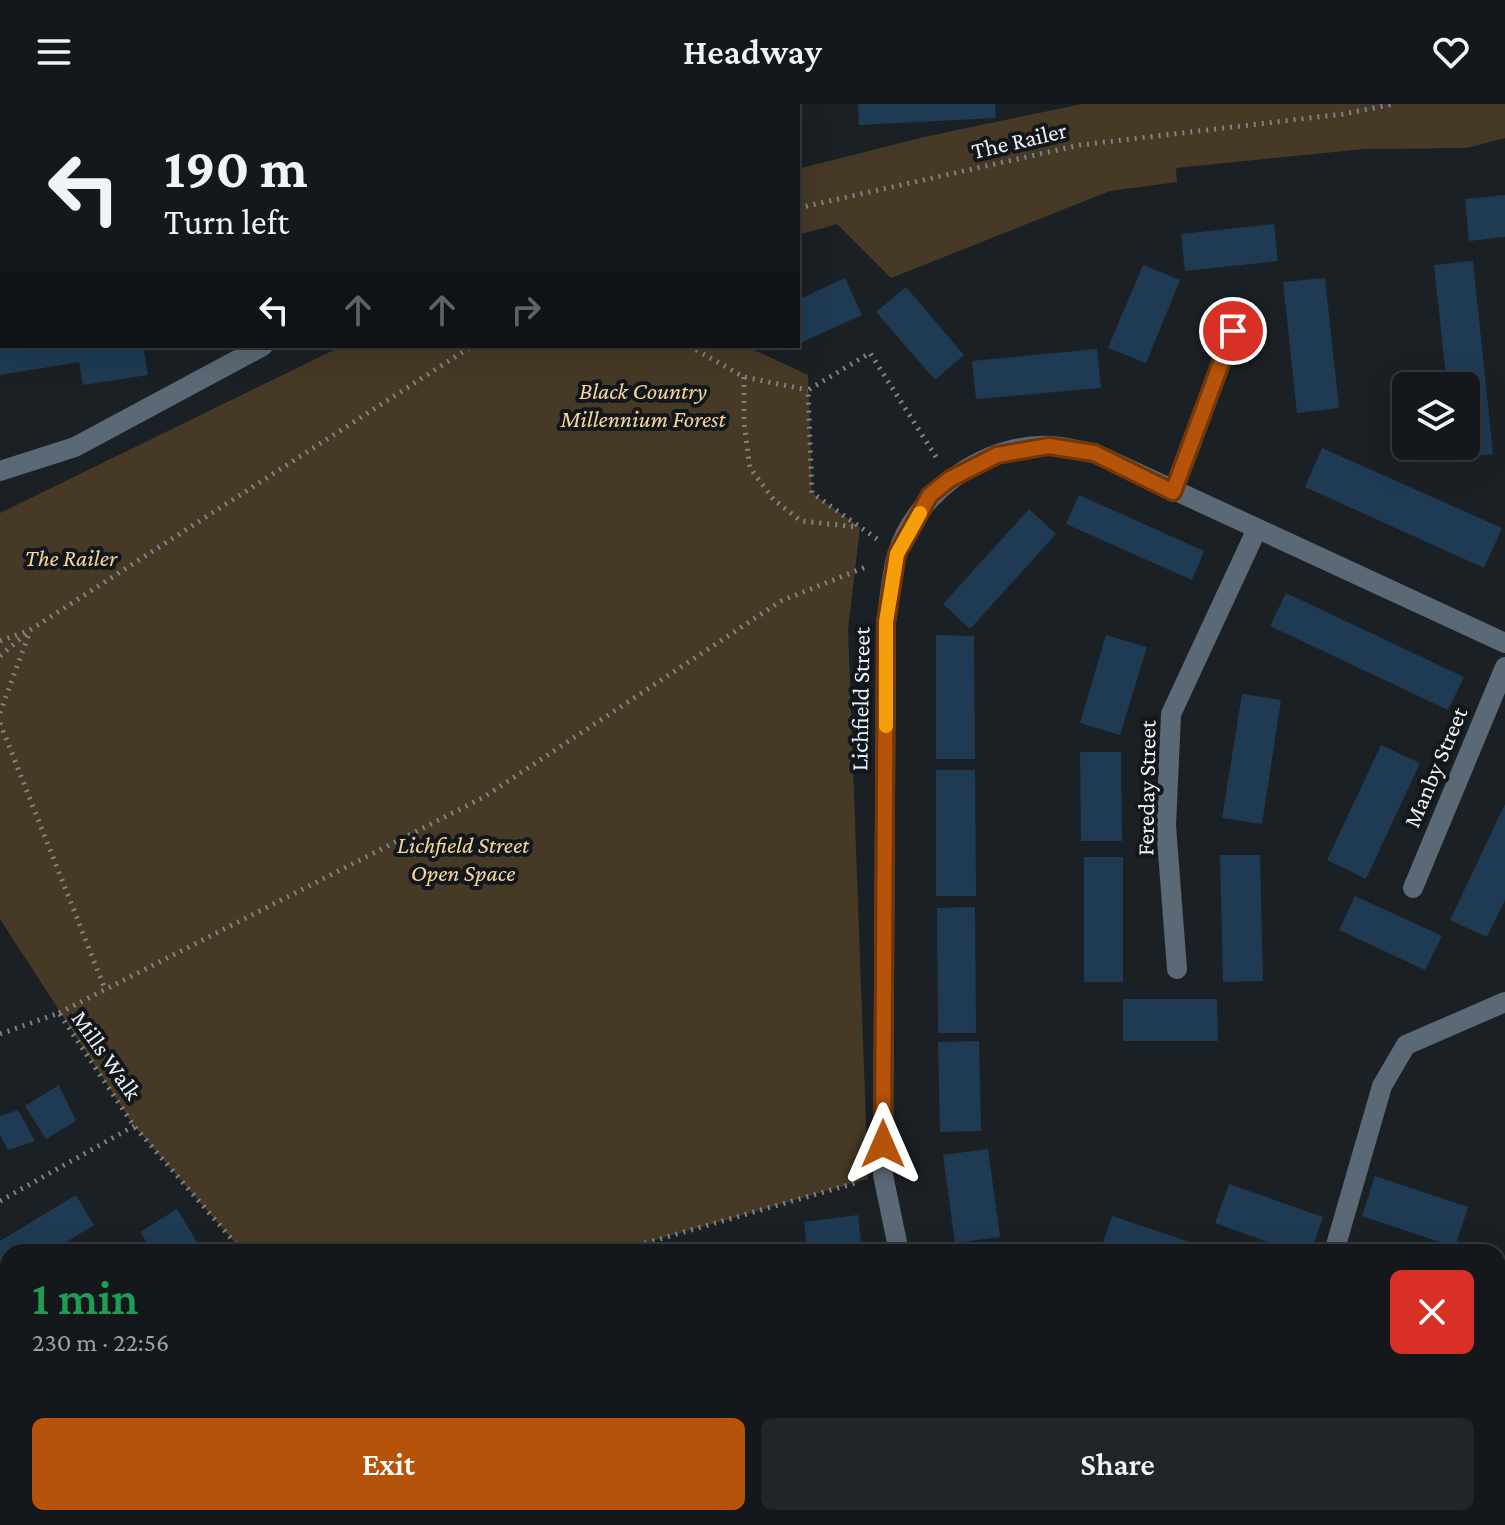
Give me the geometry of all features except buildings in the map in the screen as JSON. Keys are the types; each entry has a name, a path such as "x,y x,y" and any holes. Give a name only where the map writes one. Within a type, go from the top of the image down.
{"street":[{"path":"1173,492 1233,331"},
{"path":"0,471 75,447 259,348"},
{"name":"Lichfield Street","path":"897,1244 883,1175 886,622 897,554 930,495 950,479 997,455 1049,446 1094,453 1256,531 1505,643"},
{"name":"Fereday Street","path":"1177,969 1166,826 1171,714 1256,531"},
{"name":"Manby Street","path":"1413,888 1505,667"},
{"path":"1336,1244 1382,1086 1406,1045 1505,1002"}],"path":[{"name":"The Railer","path":"800,208 1080,145 1343,114 1394,104"},
{"path":"0,656 30,630 469,348"},
{"path":"693,348 744,377 808,390 870,353 950,479"},
{"path":"744,377 744,423 750,468 774,500 801,521 860,527"},
{"path":"808,390 812,493 897,554"},
{"path":"59,1013 484,797 781,601 897,554"},
{"path":"0,641 30,630"},
{"path":"0,713 30,630"},
{"path":"0,723 105,989"},
{"name":"Mills Walk","path":"0,1034 59,1013 134,1126 236,1244"},
{"name":"Mills Walk","path":"0,1201 134,1126"},
{"path":"642,1244 883,1175"}],"green space":[{"path":"1082,104 1505,104 1505,138 1467,148 1364,149 1176,168 1177,182 1110,191 891,278 837,224 800,234 800,168 924,137"},
{"name":"Lichfield Street Open Space","path":"338,348 750,348 808,375 812,493 860,527 848,629 868,1179 642,1244 236,1244 134,1126 0,919 0,513"}],"slow traffic":[{"path":"886,726 886,622 897,554 920,513"}],"route":[{"path":"883,1144 886,622 897,554 930,495 950,479 997,455 1049,446 1094,453 1173,492 1233,331"}],"park label":[{"name":"Black Country Millennium Forest","path":"643,404"}]}
